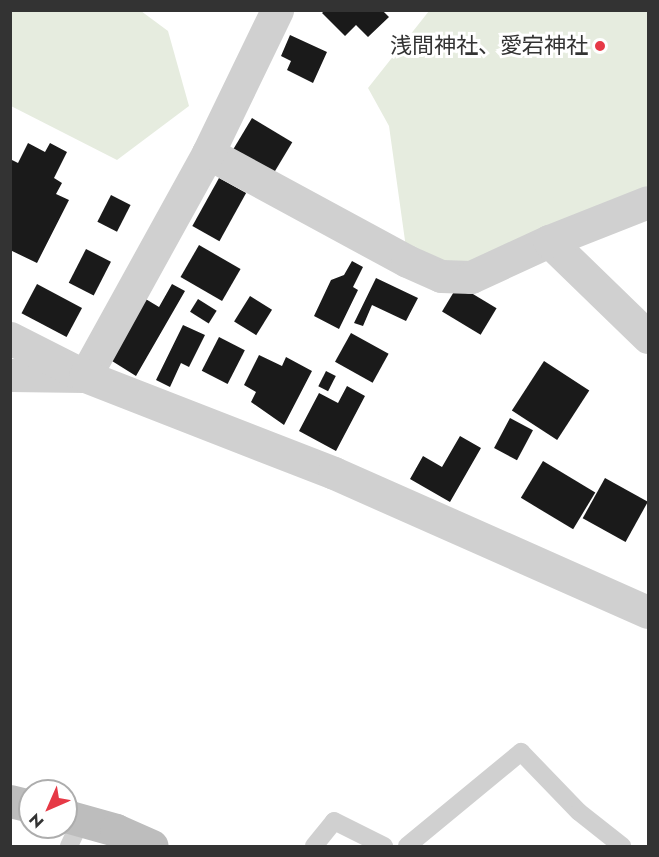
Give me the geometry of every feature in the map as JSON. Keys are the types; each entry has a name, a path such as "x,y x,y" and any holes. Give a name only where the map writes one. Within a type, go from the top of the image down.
{"main road":[{"path":"78,828 116,830 152,846"}],"street":[{"path":"85,376 208,153 277,10"},
{"path":"208,153 407,261 441,276 471,278 549,240 648,202"},
{"path":"549,240 648,337"},
{"path":"10,338 85,376 334,473 648,612"},
{"path":"10,375 85,376"}],"lane":[{"path":"407,846 521,752 579,812 621,846"},
{"path":"314,846 334,821 384,846"}],"shaded area":[{"path":"10,11 141,11 168,31 189,106 117,160 11,106"},
{"path":"429,11 648,11 648,199 462,268 407,255 389,126 368,88"}],"building":[{"path":"325,10 382,10 389,17 368,37 356,25 345,36 322,13"},
{"path":"290,35 327,52 313,83 287,70 291,61 281,56"},
{"path":"252,118 292,142 272,176 232,151"},
{"path":"28,143 45,152 50,143 67,152 54,178 62,183 56,194 69,200 37,263 10,250 10,159 18,163"},
{"path":"219,178 246,193 219,241 192,226"},
{"path":"111,195 131,205 117,232 97,222"},
{"path":"199,245 241,269 222,301 180,277"},
{"path":"86,249 111,262 94,296 69,283"},
{"path":"352,261 363,267 353,287 358,290 339,329 314,316 331,280 344,275"},
{"path":"376,278 418,298 406,321 372,305 363,326 354,323"},
{"path":"37,284 82,308 67,337 22,313"},
{"path":"172,284 185,291 136,376 104,356 139,295 159,307"},
{"path":"458,285 497,308 481,335 442,312"},
{"path":"250,296 272,310 256,335 234,321"},
{"path":"198,299 217,311 209,323 190,312"},
{"path":"183,325 205,335 189,367 181,363 170,387 156,380"},
{"path":"351,333 389,354 373,383 335,362"},
{"path":"219,337 245,350 228,384 202,371"},
{"path":"259,355 282,366 286,357 312,371 284,425 251,402 256,392 244,385"},
{"path":"544,361 589,390 557,440 512,410"},
{"path":"326,371 336,376 328,391 318,386"},
{"path":"347,386 365,396 336,451 299,431 319,393 338,403"},
{"path":"510,418 533,430 517,460 494,448"},
{"path":"460,436 481,448 450,502 410,479 423,456 442,467"},
{"path":"543,461 595,492 573,529 521,498"},
{"path":"605,478 648,502 626,542 583,518"}],"place":[{"name":"浅間神社、愛宕神社","path":"600,46"}]}
